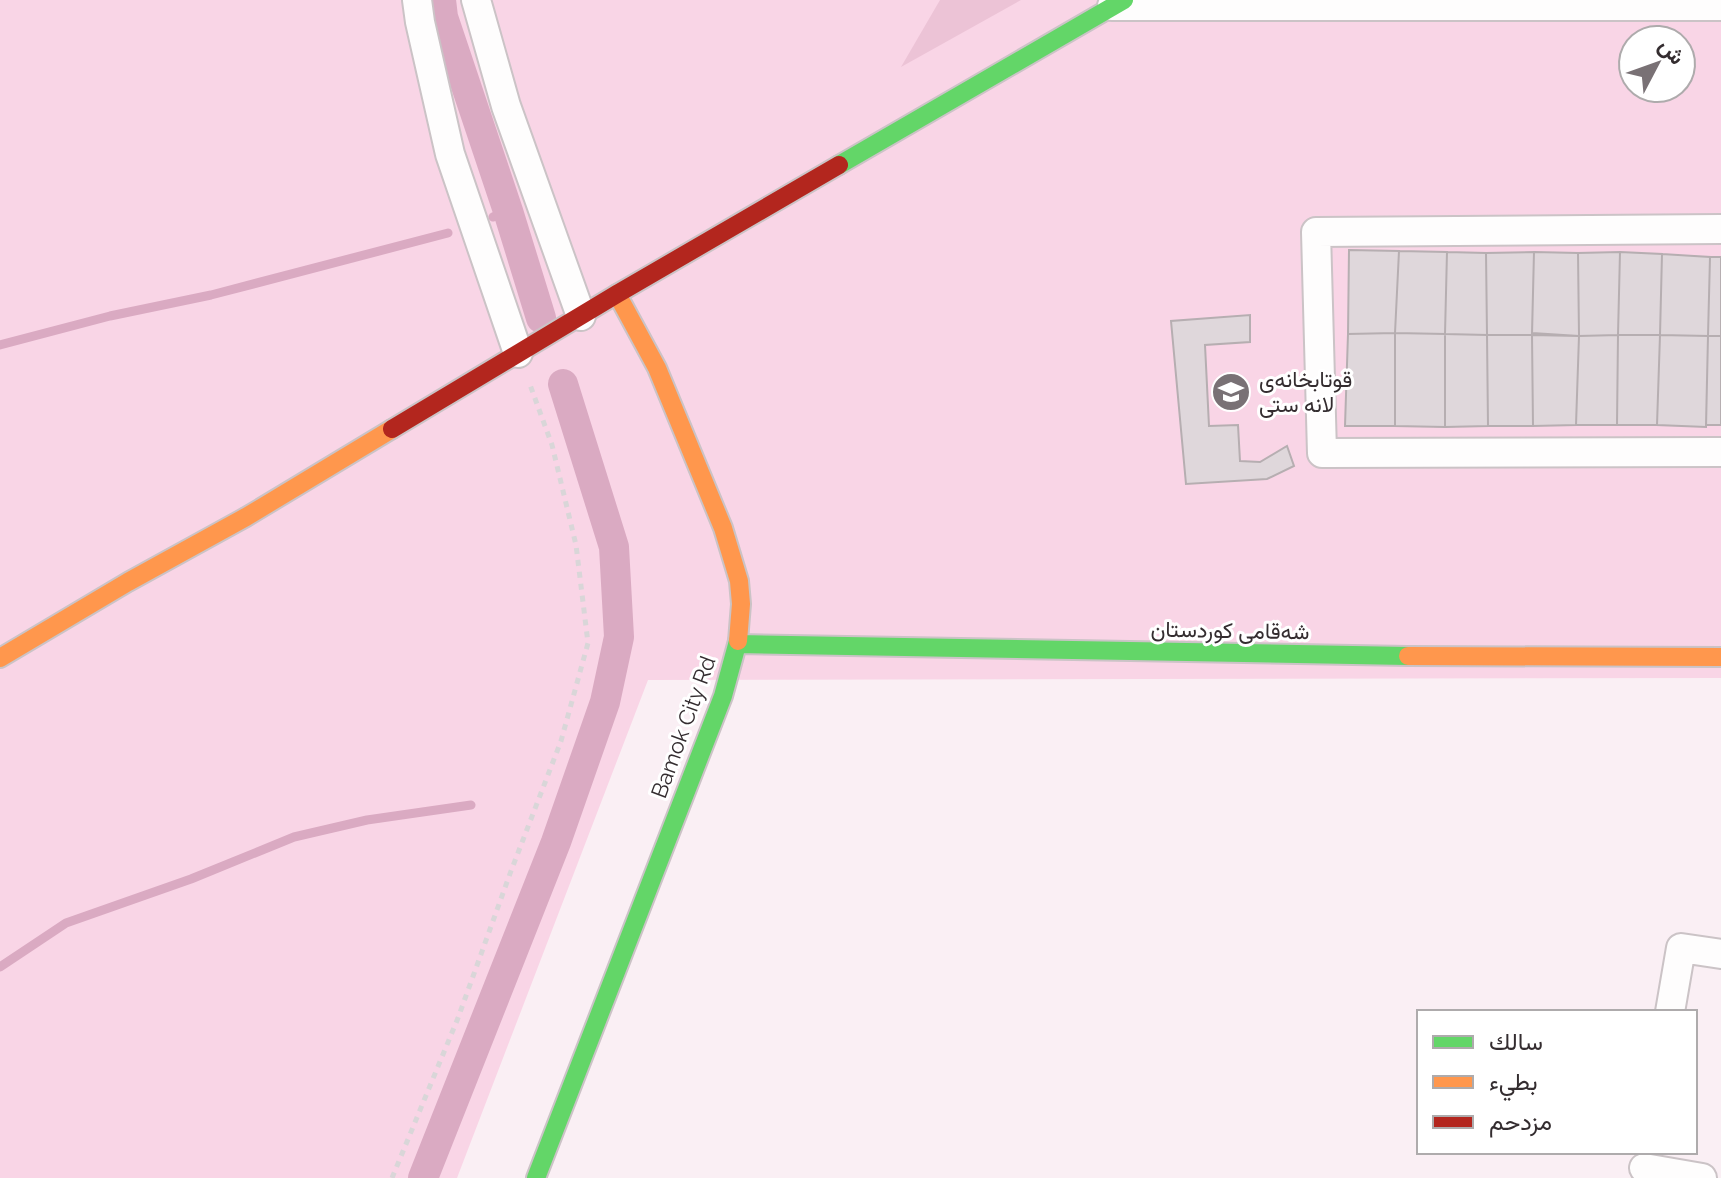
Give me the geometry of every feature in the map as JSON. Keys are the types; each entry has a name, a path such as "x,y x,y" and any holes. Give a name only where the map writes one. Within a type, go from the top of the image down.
{"street":[{"path":"417,0 450,154 518,353"},
{"path":"476,0 506,106 581,316"},
{"path":"0,658 272,502 617,294 1118,3 1721,6"},
{"path":"1721,229 1316,232 1322,453 1721,452"},
{"name":"Bamok City Rd","path":"536,1178 723,696 738,644 739,581 723,528 657,368 617,294"},
{"name":"شەقامی کوردستان","path":"738,644 1313,656 1721,657"},
{"path":"1670,1010 1681,948 1721,954"},
{"path":"1644,1166 1702,1178"}],"path":[{"path":"392,1178 458,1018 561,741 588,643 576,545 552,445 518,353"}],"shaded area":[{"path":"0,0 1721,0 1721,678 648,680 457,1178 0,1178"},
{"path":"940,0 1021,0 901,67"}],"building":[{"path":"1349,250 1399,251 1395,333 1348,334"},
{"path":"1399,251 1447,252 1445,334 1395,333"},
{"path":"1447,252 1486,253 1487,335 1445,334"},
{"path":"1534,252 1532,335 1487,335 1486,253"},
{"path":"1534,252 1578,253 1579,336 1532,333"},
{"path":"1620,252 1618,335 1579,336 1578,253"},
{"path":"1620,252 1662,254 1660,335 1618,335"},
{"path":"1662,254 1710,257 1708,336 1660,335"},
{"path":"1710,257 1721,257 1721,336 1708,336"},
{"path":"1250,315 1250,342 1205,345 1209,426 1238,425 1240,461 1260,462 1287,446 1294,466 1267,479 1186,484 1171,321"},
{"path":"1395,333 1395,426 1345,426 1348,334"},
{"path":"1395,333 1445,334 1445,427 1395,426"},
{"path":"1445,334 1487,335 1488,426 1445,427"},
{"path":"1487,335 1532,335 1533,426 1488,426"},
{"path":"1532,335 1579,336 1576,425 1533,426"},
{"path":"1618,335 1617,425 1576,425 1579,336"},
{"path":"1618,335 1660,335 1657,425 1617,425"},
{"path":"1660,335 1708,336 1706,427 1657,425"},
{"path":"1708,336 1721,336 1721,425 1706,425"}],"waterway":[{"path":"441,0 443,17 541,318"},
{"path":"493,217 508,211"},
{"path":"0,345 110,316 211,295 448,233"},
{"path":"423,1178 556,842 605,702 619,637 614,547 563,384"},
{"path":"0,967 66,923 191,879 294,837 367,820 471,805"}],"traffic: fast":[{"path":"839,165 1124,0"},
{"path":"536,1178 723,696 738,641"},
{"path":"738,644 1408,656"}],"traffic: slow":[{"path":"617,294 657,368 723,528 739,581 738,641"},
{"path":"0,658 392,429"},
{"path":"1408,656 1721,657"}],"traffic: jam":[{"path":"392,429 839,165"}],"place":[{"name":"قوتابخانەی لانە ستی","path":"1231,392"}]}
